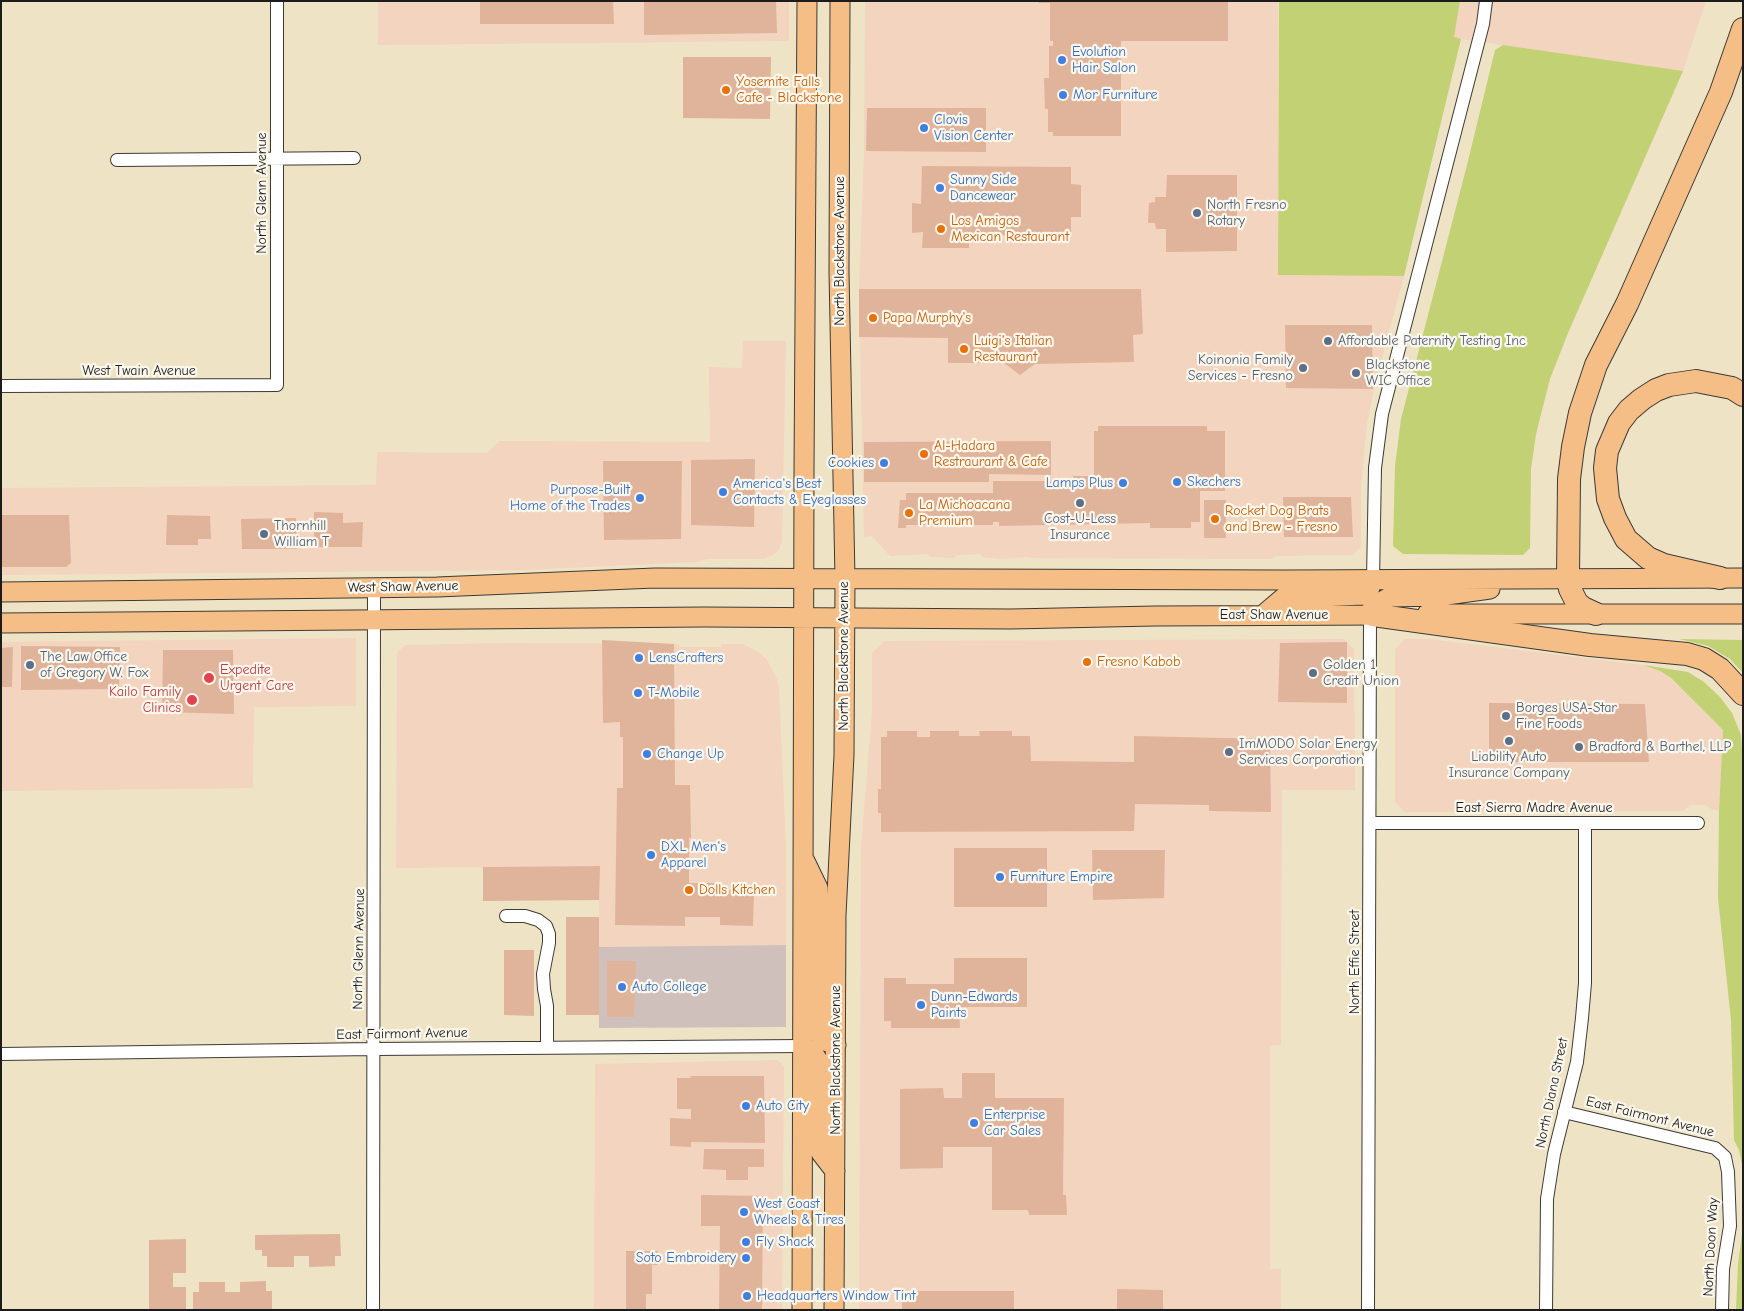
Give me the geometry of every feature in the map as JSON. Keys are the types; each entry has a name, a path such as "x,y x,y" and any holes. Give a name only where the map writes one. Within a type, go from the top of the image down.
{"highway":[{"path":"1596,614 1577,603 1570,589 1568,578 1569,479 1576,430 1601,353 1627,304 1721,92 1743,29"},
{"path":"1720,578 1664,565 1648,558 1626,539 1608,499 1606,468 1608,451 1619,423 1629,410 1656,390 1669,385 1696,381 1732,388 1743,395"},
{"path":"1372,615 1590,645 1687,654 1704,660 1720,669 1743,694"}],"main road":[{"path":"802,1310 807,1"},
{"name":"North Blackstone Avenue","path":"834,1310 836,914 844,754 845,579 839,272 840,1"},
{"path":"1372,615 1375,605 1390,597 1439,596 1568,578"},
{"path":"804,579 1373,580 1743,578"},
{"name":"West Shaw Avenue","path":"1,592 486,586 616,579 804,579"},
{"path":"1263,615 1283,598 1364,595 1368,592 1373,580"},
{"name":"East Shaw Avenue","path":"804,618 1012,619 1263,615 1743,614"},
{"path":"1,623 374,619 804,618"},
{"path":"804,858 818,888 818,1029 821,1037 828,1042 836,1044"},
{"path":"802,1046 814,1054 820,1064 821,1153 835,1171"}],"street":[{"name":"North Glenn Avenue","path":"277,1 277,385"},
{"path":"1373,580 1375,468 1382,414 1483,24 1486,1"},
{"path":"117,160 354,158"},
{"name":"West Twain Avenue","path":"1,386 277,385"},
{"name":"North Glenn Avenue","path":"373,1310 374,588"},
{"name":"North Effie Street","path":"1368,1310 1372,615"},
{"name":"East Sierra Madre Avenue","path":"1370,823 1698,823"},
{"name":"North Diana Street","path":"1546,1310 1547,1199 1554,1154 1577,1062 1585,983 1585,823"},
{"path":"506,916 525,916 538,920 546,926 549,934 543,974 548,1006 547,1047"},
{"name":"East Fairmont Avenue","path":"1,1054 547,1047 802,1046"},
{"name":"East Fairmont Avenue","path":"1564,1112 1715,1148 1725,1157"},
{"name":"North Doon Way","path":"1722,1310 1723,1269 1730,1226 1728,1172 1725,1157"}],"shaded area":[{"path":"378,1 789,1 789,41 378,45"},
{"path":"865,1 1278,1 1278,275 1404,276 1375,384 1367,424 1361,487 1361,547 1352,555 1276,556 1270,559 1028,557 999,559 982,557 980,554 957,555 954,558 931,557 927,554 890,556 872,536 864,537 859,289 864,154"},
{"path":"1460,1 1706,1 1683,71 1454,38"},
{"path":"743,341 786,341 782,541 779,550 764,559 708,559 696,562 523,570 1,575 1,488 376,485 377,452 487,453 499,441 710,442 709,367 742,368"},
{"path":"356,638 356,706 254,707 253,788 1,791 1,642"},
{"path":"1344,639 1354,649 1355,790 1282,790 1281,1045 1270,1046 1270,1269 1281,1269 1281,1310 859,1310 861,847 872,712 872,653 885,641"},
{"path":"1405,639 1428,639 1643,665 1660,671 1671,679 1723,730 1719,811 1711,809 1706,805 1690,805 1683,811 1405,812 1395,802 1395,649"},
{"path":"510,643 679,644 679,647 721,647 721,644 743,644 760,653 767,660 777,679 779,689 786,847 786,945 599,947 599,866 396,868 397,653 405,645"},
{"path":"786,945 786,1027 599,1028 599,947"},
{"path":"778,1060 784,1066 782,1310 594,1310 595,1064"}],"green space":[{"path":"1279,1 1460,1 1454,37 1461,39 1404,276 1278,275"},
{"path":"1503,45 1683,71 1568,333 1550,379 1536,434 1531,469 1530,548 1523,555 1403,554 1393,546 1395,466 1401,419 1495,50"},
{"path":"1679,639 1743,640 1743,673 1730,659 1708,646"},
{"path":"1643,665 1688,672 1704,682 1720,697 1732,713 1741,735 1743,765 1743,1227 1742,1165 1739,1150 1734,1140 1731,1020 1718,898 1719,811 1723,730 1671,678 1660,671"},
{"path":"1743,1227 1743,1310 1736,1310 1738,1264"}],"building":[{"path":"480,1 613,1 614,24 480,24"},
{"path":"644,1 776,1 777,33 644,35"},
{"path":"1039,1 1228,1 1228,41 1121,41 1121,136 1053,136 1053,132 1048,132 1048,109 1045,109 1044,78 1049,78 1049,46 1053,46 1053,41 1050,41 1050,3 1039,3"},
{"path":"683,57 771,57 770,119 683,118"},
{"path":"867,108 986,108 986,152 866,151"},
{"path":"922,166 1071,167 1071,184 1081,185 1081,217 1071,217 1071,236 969,235 969,248 922,248 923,232 912,233 912,203 921,204"},
{"path":"1167,175 1237,175 1237,251 1166,252 1166,229 1156,229 1155,223 1148,223 1149,203 1155,202 1155,197 1166,197"},
{"path":"859,289 1141,289 1143,334 1133,335 1134,362 1035,364 1020,375 1004,363 948,363 948,338 859,337"},
{"path":"1285,325 1372,325 1373,389 1286,388"},
{"path":"1098,426 1207,426 1207,431 1225,431 1225,491 1200,491 1200,522 1191,522 1191,528 1150,528 1150,523 999,526 999,522 993,522 993,525 906,525 906,528 898,528 900,500 906,500 906,493 993,493 993,481 1073,481 1073,476 1094,476 1094,431 1098,431"},
{"path":"1051,441 1051,475 989,474 989,482 864,482 864,442"},
{"name":"America's Best Contacts & Eyeglasses","path":"755,459 754,527 691,525 691,460"},
{"path":"603,461 682,461 681,539 604,540"},
{"path":"1283,497 1351,497 1353,537 1284,537"},
{"path":"1204,500 1226,500 1226,538 1204,538"},
{"path":"314,512 343,513 343,523 363,522 362,547 314,547"},
{"path":"1,515 69,515 71,563 66,567 1,567"},
{"path":"167,515 210,516 211,539 198,539 198,545 166,545"},
{"path":"296,518 297,549 242,549 241,519"},
{"path":"602,640 674,644 675,785 690,785 691,838 689,838 689,883 722,883 721,890 754,890 753,926 720,925 720,917 685,917 685,926 615,925 617,788 623,788 623,737 620,737 620,722 603,723"},
{"name":"Golden 1 Credit Union","path":"1347,642 1347,703 1278,702 1280,643"},
{"path":"21,646 120,647 119,689 21,690"},
{"path":"13,647 12,687 1,687 1,648"},
{"path":"163,650 233,650 234,714 162,712"},
{"path":"1489,703 1645,704 1649,762 1489,762"},
{"path":"887,731 917,731 917,737 930,737 930,731 959,731 959,736 980,736 979,731 1012,731 1012,736 1030,736 1031,761 1134,762 1134,736 1270,739 1271,812 1209,811 1209,805 1135,804 1134,831 881,832 881,813 878,813 878,789 881,789 881,737 887,737"},
{"name":"Furniture Empire","path":"954,848 1047,848 1047,907 954,907"},
{"path":"1092,850 1165,850 1164,898 1093,900"},
{"path":"600,866 599,900 483,901 483,867"},
{"path":"566,917 599,917 599,1015 566,1015"},
{"path":"504,950 534,950 534,1016 504,1015"},
{"path":"954,958 1027,958 1027,1007 959,1007 960,1028 891,1028 891,1021 884,1021 884,978 906,978 906,984 954,984"},
{"path":"607,961 636,961 634,1017 607,1017"},
{"path":"962,1073 995,1073 995,1098 1064,1098 1063,1195 1066,1195 1067,1215 1029,1215 1028,1210 992,1210 992,1147 943,1147 943,1168 900,1169 900,1089 943,1088 944,1098 962,1098"},
{"path":"690,1076 764,1076 765,1143 691,1142 691,1147 670,1146 670,1118 691,1119 691,1109 677,1109 677,1078 691,1078"},
{"path":"704,1149 764,1149 764,1167 748,1167 748,1180 726,1180 726,1170 703,1169"},
{"path":"701,1195 763,1196 762,1310 719,1310 720,1226 701,1226"},
{"path":"340,1234 341,1256 335,1256 335,1266 309,1267 309,1256 294,1256 294,1267 267,1267 267,1256 262,1256 262,1250 255,1250 255,1235"},
{"path":"186,1239 186,1273 173,1273 173,1287 186,1287 186,1310 149,1310 149,1240"},
{"path":"626,1251 658,1251 658,1265 652,1265 652,1294 646,1294 646,1310 626,1310"},
{"path":"266,1281 266,1291 272,1291 272,1310 193,1310 193,1292 199,1292 199,1282 225,1282 225,1292 240,1292 240,1282"},
{"path":"1117,1289 1163,1290 1163,1310 1117,1310"},
{"path":"902,1291 1014,1291 1014,1310 902,1310"}],"place":[{"name":"Evolution Hair Salon","path":"1062,60"},
{"name":"Yosemite Falls Cafe - Blackstone","path":"726,90"},
{"name":"Mor Furniture","path":"1063,95"},
{"name":"Clovis Vision Center","path":"924,128"},
{"name":"Sunny Side Dancewear","path":"940,188"},
{"name":"North Fresno Rotary","path":"1197,213"},
{"name":"Los Amigos Mexican Restaurant","path":"941,229"},
{"name":"Papa Murphy's","path":"873,318"},
{"name":"Affordable Paternity Testing Inc","path":"1328,341"},
{"name":"Luigi's Italian Restaurant","path":"964,349"},
{"name":"Koinonia Family Services - Fresno","path":"1303,368"},
{"name":"Blackstone WIC Office","path":"1356,373"},
{"name":"Al-Hadara Restraurant & Cafe","path":"924,454"},
{"name":"Cookies","path":"884,463"},
{"name":"Skechers","path":"1177,482"},
{"name":"Lamps Plus","path":"1123,483"},
{"name":"America's Best Contacts & Eyeglasses","path":"723,492"},
{"name":"Purpose-Built Home of the Trades","path":"640,498"},
{"name":"Cost-U-Less Insurance","path":"1080,503"},
{"name":"La Michoacana Premium","path":"909,513"},
{"name":"Rocket Dog Brats and Brew - Fresno","path":"1215,519"},
{"name":"Thornhill William T","path":"264,534"},
{"name":"LensCrafters","path":"639,658"},
{"name":"Fresno Kabob","path":"1087,662"},
{"name":"The Law Office of Gregory W. Fox","path":"30,665"},
{"name":"Golden 1 Credit Union","path":"1313,673"},
{"name":"Expedite Urgent Care","path":"209,678"},
{"name":"T-Mobile","path":"638,693"},
{"name":"Kailo Family Clinics","path":"192,700"},
{"name":"Borges USA-Star Fine Foods","path":"1506,716"},
{"name":"Liability Auto Insurance Company","path":"1509,741"},
{"name":"Bradford & Barthel, LLP","path":"1579,747"},
{"name":"ImMODO Solar Energy Services Corporation","path":"1229,752"},
{"name":"Change Up","path":"647,754"},
{"name":"DXL Men's Apparel","path":"651,855"},
{"name":"Furniture Empire","path":"1000,877"},
{"name":"Dolls Kitchen","path":"689,890"},
{"name":"Auto College","path":"622,987"},
{"name":"Dunn-Edwards Paints","path":"921,1005"},
{"name":"Auto City","path":"746,1106"},
{"name":"Enterprise Car Sales","path":"974,1123"},
{"name":"West Coast Wheels & Tires","path":"744,1212"},
{"name":"Fly Shack","path":"746,1242"},
{"name":"Soto Embroidery","path":"746,1258"},
{"name":"Headquarters Window Tint","path":"747,1296"}]}
